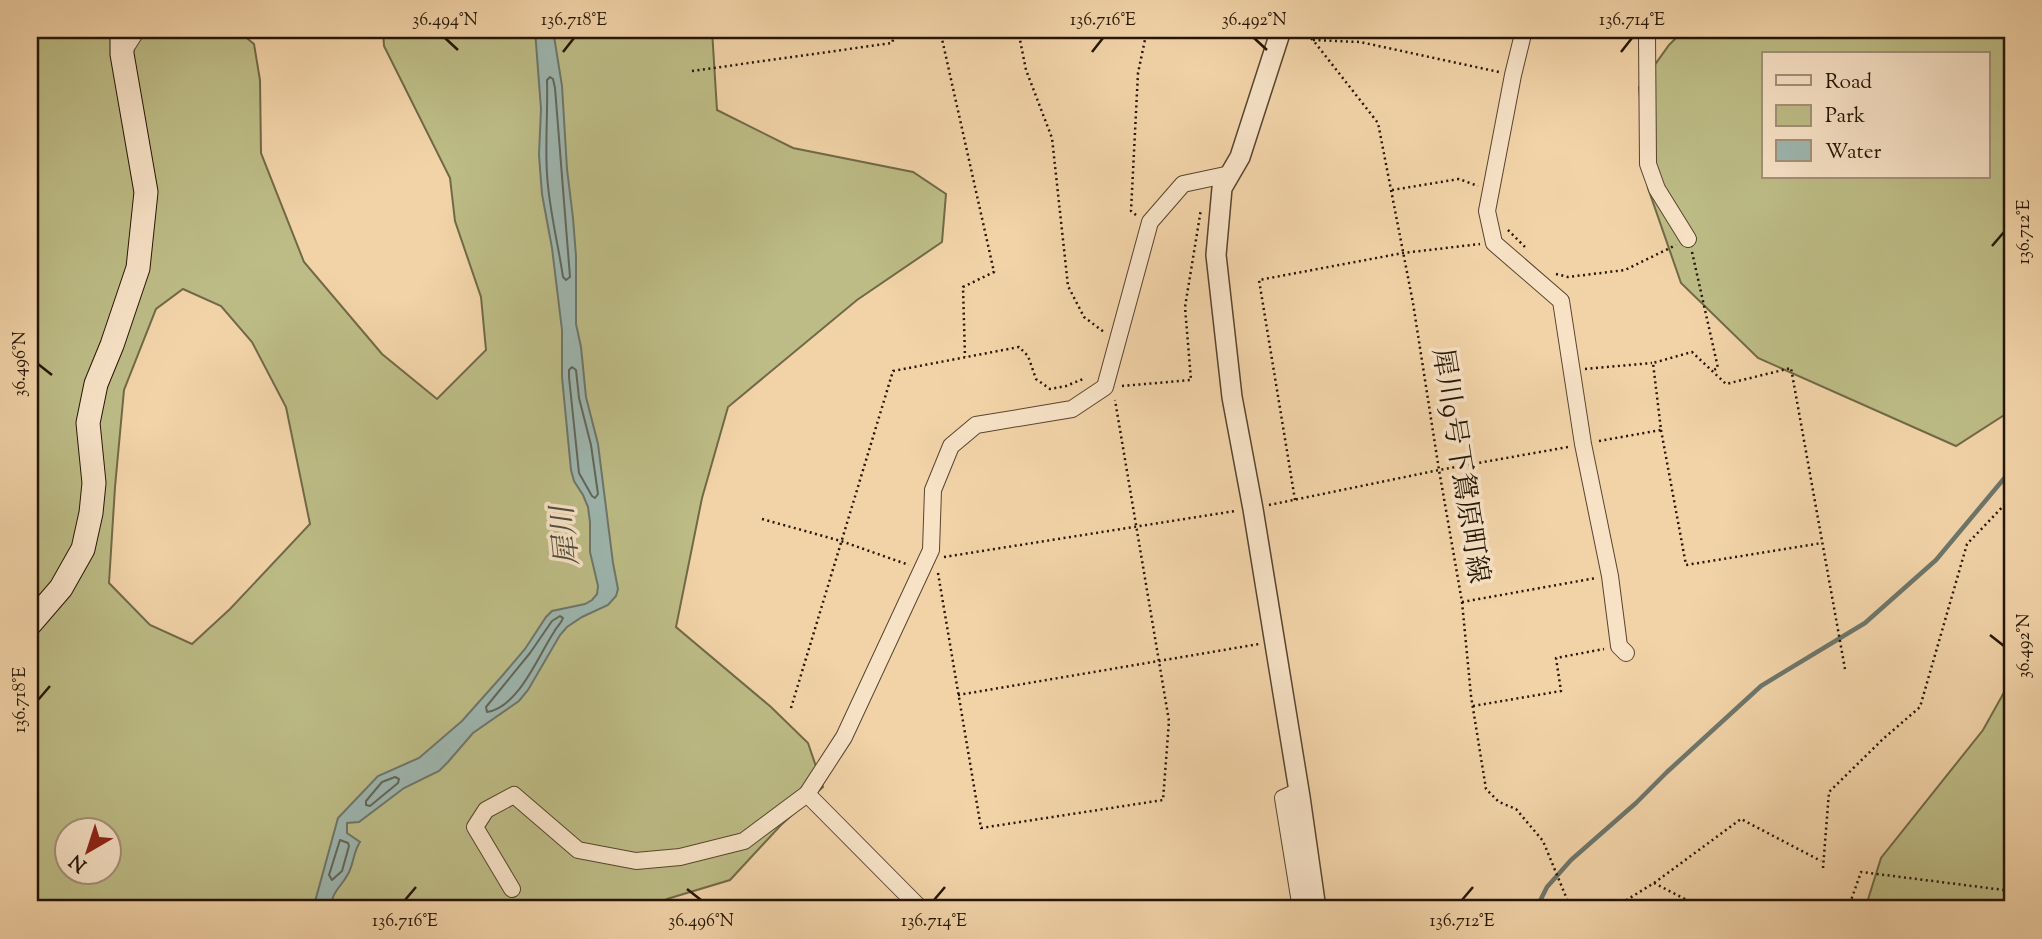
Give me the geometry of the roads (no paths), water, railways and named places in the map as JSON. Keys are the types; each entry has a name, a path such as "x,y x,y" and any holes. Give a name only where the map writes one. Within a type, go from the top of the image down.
{"main road":[{"path":"30,624 61,588 83,549 94,483 88,423 96,384 138,268 146,192 122,54 122,30"}],"street":[{"path":"122,54 137,30"},
{"path":"1281,30 1244,146 1222,188 1216,255 1232,397 1300,794 1316,909"},
{"path":"1524,30 1487,211 1494,243 1561,301 1583,444 1623,650"},
{"path":"1650,30 1647,36 1648,164 1657,189 1688,239"},
{"path":"512,889 475,827 486,810 514,795 578,850 636,861 680,857 744,841 807,794 844,737 922,570 933,554 933,490 951,446 976,425 1072,409 1105,387 1150,222 1183,184 1230,174"},
{"path":"807,794 920,909"},
{"path":"1300,794 1283,797 1301,909"}],"water":[{"path":"535,30 553,30 562,86 576,256 576,324 586,397 598,444 618,589 608,605 567,627 519,701 473,733 439,771 404,788 359,822 347,823 347,833 360,842 350,870 335,894 331,909 313,909 338,818 378,776 419,758 462,721 525,649 552,611 585,604 597,594 598,586 590,552 588,507 571,470 562,377 562,330 542,194 539,155 541,109"}],"waterway":[{"path":"1536,909 1547,887 1571,860 1761,686 1865,623 1936,560 2007,475 2012,465"}],"water label":[{"name":"犀川","path":"567,536"}]}
